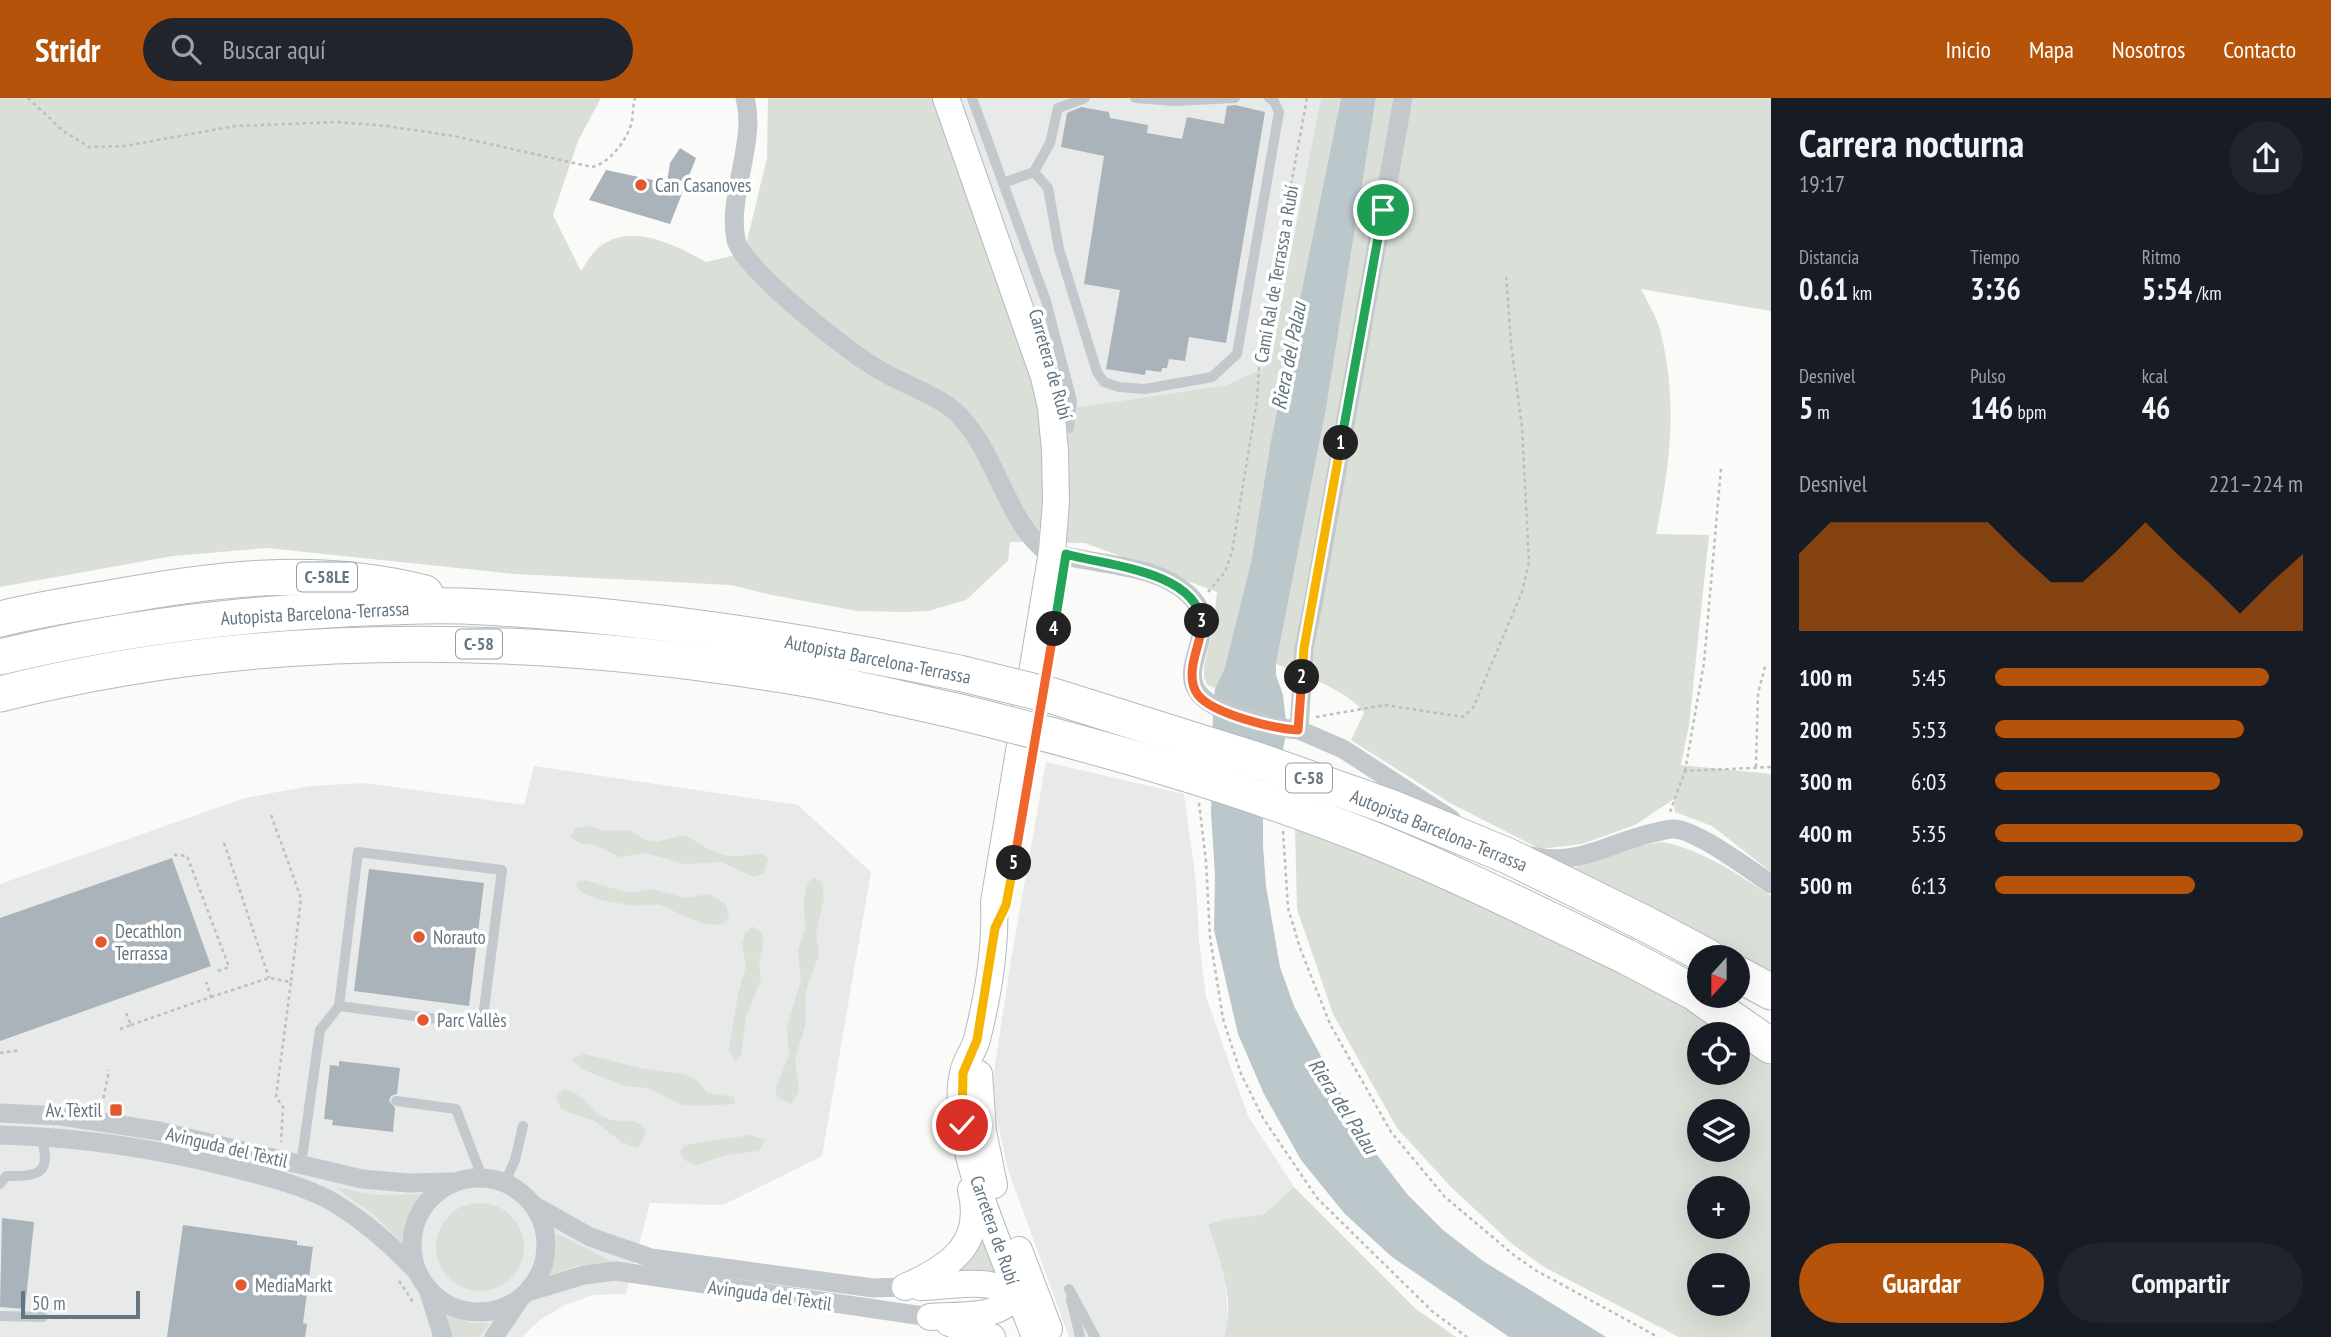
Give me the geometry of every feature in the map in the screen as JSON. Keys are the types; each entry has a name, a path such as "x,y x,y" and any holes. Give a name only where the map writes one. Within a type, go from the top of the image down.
{"highway":[{"name":"C-58LE","path":"0,619 170,587 298,575 396,586 481,607"},
{"path":"0,608 124,583 170,587"},
{"name":"Autopista Barcelona-Terrassa","path":"0,657 149,626 256,614 394,607 481,607 664,623 858,652 959,673 1090,707 1260,761 1390,807 1508,856 1687,946"},
{"name":"Autopista Barcelona-Terrassa","path":"0,694 161,661 264,649 368,644 503,644 662,658 808,679 956,711 1132,756 1305,814 1377,841 1627,957 1687,989"},
{"path":"1750,981 1771,992"},
{"path":"1717,1008 1771,1046"},
{"name":"Autopista Barcelona-Terrassa","path":"1722,1008 1771,1035"}],"main road":[{"name":"Carretera de Rubí","path":"946,98 1042,370 1052,418 1056,481 1062,498 1059,553 1006,905 995,928"},
{"name":"Carretera de Rubí","path":"961,98 1042,329 1063,397 1069,428 1071,511 1059,553 1045,630 1035,656 994,902 995,928 977,1040 979,1101 988,1161 1051,1337"},
{"name":"Carretera de Rubí","path":"977,1040 963,1073 961,1096 966,1150 1017,1295 1035,1337"},
{"path":"905,1287 948,1264 961,1252 969,1238 974,1218 973,1199 966,1173 966,1150"},
{"path":"930,1317 973,1316 989,1312 1002,1308 1017,1295 1019,1266 1014,1238"},
{"path":"905,1287 977,1282 990,1284 1017,1295 1032,1307 1045,1337"},
{"path":"930,1317 992,1337"}],"street":[{"path":"745,98 747,121 737,198 736,240 740,249 755,268 781,292 856,356 950,407 976,439 1032,539 1059,553 1157,577 1184,591 1197,606 1202,621 1202,637 1192,673 1197,694 1221,710 1275,727 1299,725 1343,749 1488,840 1533,857 1553,861 1568,860 1635,837 1675,828 1712,844 1771,884"},
{"path":"1299,725 1304,648 1404,98"},
{"name":"Avinguda del Tèxtil","path":"0,1113 61,1116 159,1131 362,1179 408,1183 453,1182"},
{"name":"Avinguda del Tèxtil","path":"0,1135 41,1136 122,1145 207,1161 301,1188 330,1200 384,1237 423,1281"},
{"path":"443,1337 412,1253 413,1231 421,1211 435,1194 453,1182 482,1177 505,1182 521,1192 534,1206 544,1227 547,1250 541,1272 494,1337"},
{"name":"Avinguda del Tèxtil","path":"534,1206 590,1237 651,1258 873,1288 905,1287"},
{"name":"Avinguda del Tèxtil","path":"524,1296 584,1275 616,1271 930,1317"},
{"path":"423,1281 444,1302 472,1311 501,1309 524,1296"}],"lane":[{"path":"972,98 1046,301 1072,401 1069,428"},
{"path":"1003,183 1034,173 1050,143 1058,108 1084,98"},
{"path":"1135,98 1175,101 1235,98"},
{"path":"1034,173 1048,188 1059,249 1097,372 1104,382 1119,387 1145,389 1212,377 1237,354 1279,112 1274,101 1269,98"},
{"path":"301,1165 320,1030 339,1006 358,852 502,870 482,1025 339,1006"},
{"path":"396,1101 456,1108 482,1177"},
{"path":"505,1182 515,1160 523,1126"},
{"path":"0,1184 6,1176 33,1177 40,1172 46,1160 41,1136"},
{"path":"1080,1337 1069,1289 1096,1337"},
{"path":"0,1316 43,1317"}],"path":[{"path":"28,98 75,141 89,147 125,146 235,126 337,122 454,136 583,167 602,165 624,141 632,122 635,98"},
{"name":"Camí Ral de Terrassa a Rubí","path":"1197,606 1225,572 1232,552 1257,400 1261,353 1307,98"},
{"path":"1299,725 1371,706 1401,707 1454,718 1463,717 1473,708 1518,602 1529,562 1522,427 1511,344 1506,274"},
{"path":"1664,831 1685,771 1704,663 1721,468"},
{"path":"1756,767 1758,693 1766,663"},
{"path":"1685,771 1771,767"},
{"path":"1199,792 1210,937 1223,1019 1241,1074 1263,1118 1317,1198 1433,1312 1467,1337"},
{"path":"271,816 301,898 276,1097 283,1107 280,1149"},
{"path":"1282,827 1287,908 1300,948 1330,1024 1391,1132 1445,1197 1516,1256 1537,1271 1658,1337"},
{"path":"224,843 269,978"},
{"path":"174,855 187,856 229,967 215,972"},
{"path":"120,1028 269,978 291,982"},
{"path":"206,982 211,998"},
{"path":"125,1010 131,1025"},
{"path":"0,1053 21,1050"}],"shaded area":[{"path":"0,98 601,98 578,141 553,215 581,271 599,247 619,237 658,240 706,262 744,253 767,158 768,98 935,98 1045,412 1227,385 1269,365 1321,98 1341,98 1271,440 1251,562 1221,690 1207,685 1204,677 1217,592 1085,543 1010,542 1008,561 966,600 928,611 908,612 857,611 731,585 515,574 267,548 173,556 0,587"},
{"path":"935,98 1321,98 1269,365 1227,385 1044,412"},
{"path":"1376,98 1771,98 1771,311 1641,289 1660,328 1671,410 1665,484 1656,534 1709,535 1689,725 1681,765 1771,774 1771,872 1712,826 1675,812 1674,799 1635,825 1582,844 1540,849 1450,803 1351,740 1364,713 1357,705 1336,690 1276,664 1326,409"},
{"path":"1046,762 1184,794 1196,883 1206,997 1248,1116 1294,1187 1263,1215 1208,1226 1225,1274 1228,1323 1224,1337 1069,1337 1008,1170 991,1091"},
{"name":"Parc Vallès","path":"534,766 798,805 871,872 822,1156 723,1205 650,1203 626,1294 593,1295 565,1305 540,1320 522,1337 0,1337 0,884 245,798 310,786 365,783 524,805"},
{"path":"589,826 604,831 630,830 645,840 657,842 683,835 724,855 760,854 769,858 763,874 754,877 721,862 685,864 646,853 620,857 595,845 582,844 570,838 575,828"},
{"path":"1295,826 1408,871 1640,977 1707,1022 1687,1022 1687,1085 1750,1085 1750,1051 1771,1065 1771,1337 1679,1337 1544,1267 1511,1243 1450,1186 1397,1128 1333,1014 1297,909"},
{"path":"1663,842 1678,846 1706,857 1771,896 1771,978 1750,965 1750,945 1709,945 1566,871 1628,847"},
{"path":"815,878 822,882 824,899 816,932 819,955 806,990 805,1026 795,1060 799,1092 791,1104 778,1098 775,1090 789,1055 787,1027 801,980 798,950 805,929 804,899 808,882"},
{"path":"585,880 629,893 652,889 685,898 709,894 726,905 729,917 724,923 709,924 659,905 602,900 587,895 576,886 577,882"},
{"path":"752,926 761,933 764,941 759,961 761,979 746,1016 741,1055 735,1062 729,1050 738,994 746,966 742,943"},
{"path":"585,1054 645,1069 685,1074 696,1080 707,1093 734,1097 735,1104 680,1104 648,1088 625,1086 586,1071 574,1063 573,1058"},
{"path":"563,1089 581,1097 606,1118 634,1122 643,1127 646,1133 638,1148 621,1142 595,1121 562,1110 556,1098"},
{"path":"750,1135 765,1140 759,1151 726,1155 696,1165 684,1160 680,1152 685,1145"},
{"path":"335,1187 376,1195 426,1194 411,1214 404,1245 374,1215"},
{"path":"1294,1187 1416,1309 1456,1337 1224,1337 1228,1309 1225,1280 1208,1225 1222,1220 1263,1215"},
{"path":"480,1203 505,1210 517,1222 524,1247 517,1272 505,1284 480,1291 455,1284 443,1272 436,1247 443,1222 455,1210"},
{"path":"556,1233 611,1261 610,1263 576,1266 550,1275 556,1253"},
{"path":"980,1235 1005,1275 958,1273 954,1269"},
{"path":"446,1314 473,1323 490,1323 479,1337 453,1337"}],"water":[{"name":"Riera del Palau","path":"1341,98 1376,98 1326,409 1276,664 1287,729 1281,759 1263,803 1263,846 1266,886 1280,967 1294,1006 1367,1142 1407,1194 1443,1230 1483,1261 1606,1337 1509,1337 1392,1257 1344,1213 1301,1160 1264,1094 1238,1034 1214,930 1215,875 1211,813 1215,689 1225,668 1251,562 1271,440"}],"building":[{"path":"1235,105 1265,112 1226,343 1189,337 1185,361 1169,359 1167,368 1162,368 1161,372 1146,370 1145,375 1106,369 1120,290 1084,284 1104,156 1061,147 1067,113 1081,107 1109,112 1110,118 1148,125 1147,133 1182,139 1187,117 1224,124 1227,106"},
{"name":"Can Casanoves","path":"680,148 696,158 670,224 589,200 606,170 667,183 670,163"},
{"name":"Decathlon Terrassa","path":"172,858 211,966 0,1041 0,918"},
{"name":"Norauto","path":"369,869 484,883 469,1006 354,991"},
{"path":"339,1061 400,1068 397,1094 391,1096 389,1101 395,1108 393,1132 332,1125 333,1120 324,1119 330,1065 339,1066"},
{"path":"2,1218 34,1222 25,1309 0,1307"},
{"name":"MediaMarkt","path":"183,1225 297,1241 297,1245 313,1247 303,1323 307,1324 305,1337 167,1337"}],"place":[{"name":"Can Casanoves","path":"641,185"},
{"name":"Norauto","path":"419,937"},
{"name":"Decathlon Terrassa","path":"101,942"},
{"name":"Parc Vallès","path":"423,1020"},
{"name":"Av. Tèxtil","path":"116,1110"},
{"name":"MediaMarkt","path":"241,1285"}],"route":[{"path":"962,1125 963,1073 977,1040 995,928 1006,905 1066,554 1157,577 1184,591 1199,609 1202,621 1202,637 1192,673 1197,694 1221,710 1275,727 1298,730 1306,634 1383,210"}]}
